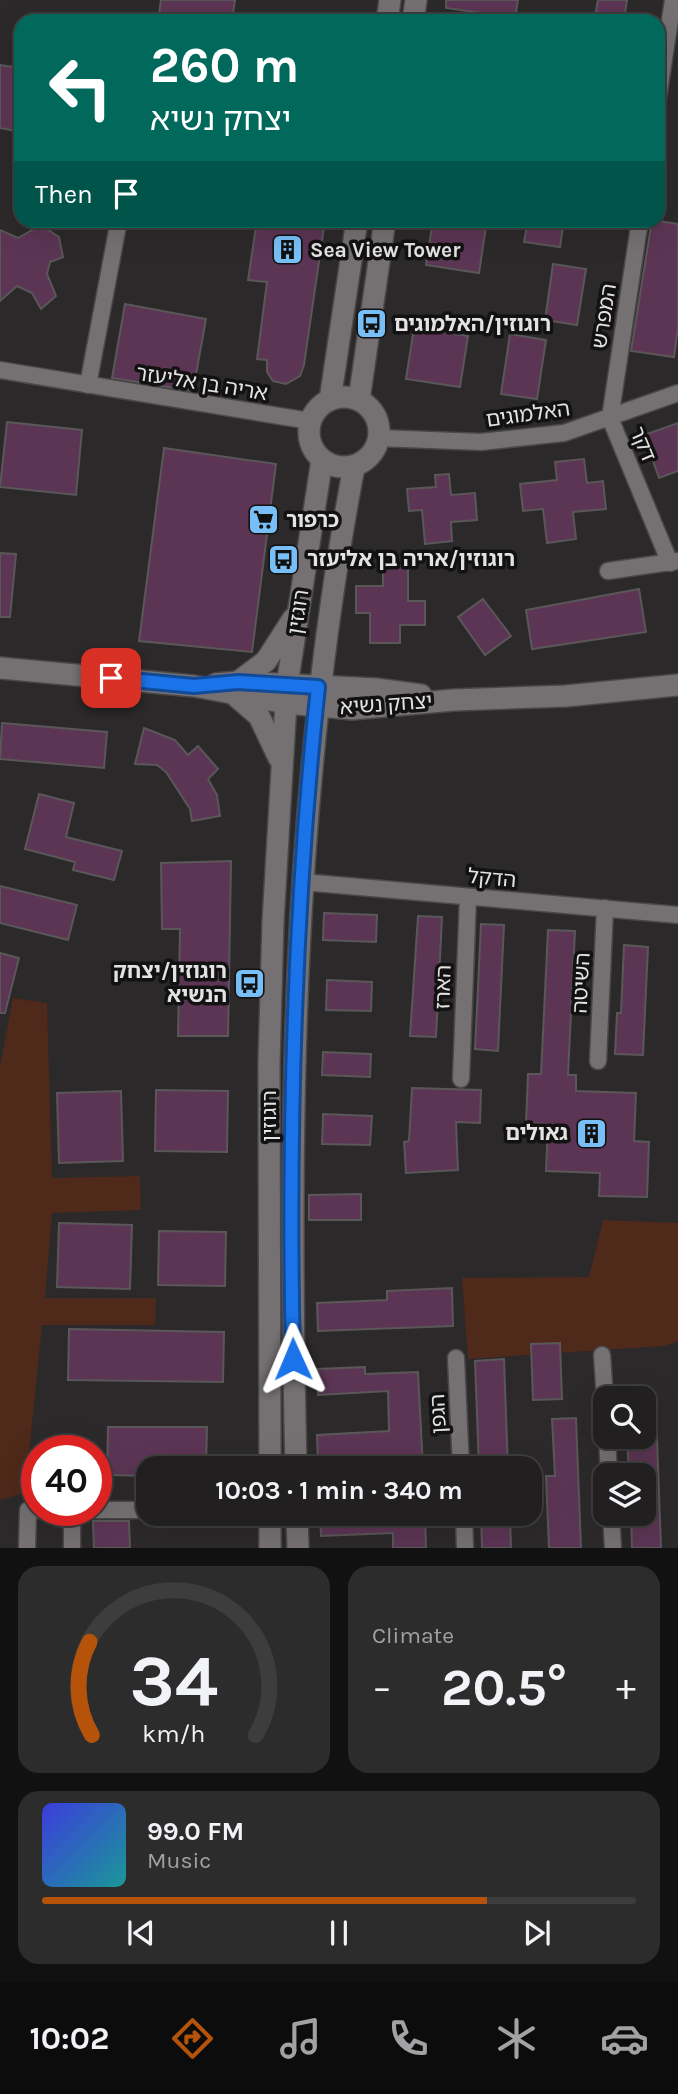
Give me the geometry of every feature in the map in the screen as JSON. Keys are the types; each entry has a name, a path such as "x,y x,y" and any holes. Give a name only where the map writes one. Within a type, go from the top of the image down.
{"street":[{"path":"665,52 673,0"},
{"path":"88,385 117,228"},
{"path":"330,400 356,228"},
{"path":"359,400 384,228"},
{"name":"המפרש","path":"610,418 638,228"},
{"name":"אריה בן אליעזר","path":"0,370 310,421"},
{"name":"האלמוגים","path":"379,438 481,442 564,433 678,393"},
{"path":"340,397 359,400 375,416 379,438 371,456 354,467 332,466 322,460 310,443 310,421 322,405 330,400 340,397"},
{"name":"דקר","path":"608,571 674,562 610,418"},
{"name":"רוגזין","path":"282,764 287,694 322,460"},
{"name":"רוגזין","path":"317,697 354,467"},
{"path":"282,764 259,716 237,689 266,661 298,611"},
{"name":"יצחק נשיא","path":"0,667 317,697 365,708 454,699 566,696 678,685"},
{"name":"רוגוזין","path":"296,1456 292,1127 303,882 317,697"},
{"name":"רוגוזין","path":"270,1456 269,1063 282,764"},
{"name":"הדקל","path":"303,882 678,915"},
{"name":"הארז","path":"461,1079 468,897"},
{"name":"השיטה","path":"598,1061 605,908"},
{"path":"602,1355 604,1386"},
{"name":"הגפן","path":"456,1358 460,1456"},
{"path":"112,1510 136,1510"},
{"path":"27,1548 28,1526"},
{"path":"72,1526 72,1548"},
{"path":"270,1526 270,1548"},
{"path":"297,1526 298,1548"},
{"path":"464,1526 465,1548"},
{"path":"612,1526 613,1548"}],"shaded area":[{"path":"13,998 47,1003 52,1178 140,1176 141,1210 52,1213 45,1298 156,1298 155,1325 42,1325 31,1435 21,1435 21,1494 0,1500 0,1066"},
{"path":"603,1220 678,1223 678,1341 664,1346 468,1359 462,1278 589,1277"}],"building":[{"path":"161,0 235,0 233,14 159,14"},
{"path":"446,0 518,0 516,14 487,14 446,8"},
{"path":"598,0 627,0 625,14 595,14"},
{"path":"0,65 14,67 14,131 0,128"},
{"path":"665,222 678,224 678,328 674,357 631,351 651,228 665,228"},
{"path":"36,228 46,228 59,237 63,257 50,262 47,274 56,296 41,309 32,293 17,286 0,301 0,230 18,238"},
{"path":"256,228 324,228 304,365 300,376 286,384 273,381 267,372 267,360 257,359 267,282 248,280"},
{"path":"432,228 486,228 479,273 426,265"},
{"path":"527,228 563,228 560,247 524,242"},
{"path":"553,264 586,269 577,325 545,320"},
{"path":"125,304 206,319 193,391 112,378"},
{"path":"414,328 468,336 460,387 406,379"},
{"path":"510,334 546,340 537,399 501,394"},
{"path":"7,422 82,430 76,495 0,487"},
{"path":"678,423 678,471 659,478 644,435"},
{"path":"164,448 276,464 252,652 139,641"},
{"path":"584,459 587,483 603,481 606,509 573,512 576,539 547,543 543,509 523,511 520,484 557,480 555,462"},
{"path":"449,474 451,495 475,493 477,520 451,522 452,541 425,544 422,510 409,511 407,489 436,487 435,475"},
{"path":"0,553 16,554 10,617 0,617"},
{"path":"383,565 408,565 408,601 425,601 425,625 400,625 400,643 370,643 370,613 356,613 356,586 383,586"},
{"path":"639,589 646,632 532,649 526,610"},
{"path":"483,599 511,636 485,655 458,617"},
{"path":"2,723 107,732 104,768 0,759"},
{"path":"144,728 175,740 188,755 198,746 218,769 208,779 217,795 220,816 192,821 190,809 166,772 157,765 135,764"},
{"path":"39,794 74,803 66,837 122,851 114,880 73,870 75,862 25,849"},
{"path":"231,861 228,1036 178,1036 180,929 162,929 161,863"},
{"path":"0,886 77,905 68,940 0,923"},
{"path":"324,913 377,915 376,942 323,940"},
{"path":"418,916 442,917 436,1037 410,1036"},
{"path":"481,924 504,925 498,1051 475,1049"},
{"name":"גאולים","path":"548,930 575,931 568,1075 576,1075 576,1091 636,1093 634,1141 649,1142 647,1197 599,1196 600,1173 546,1171 548,1124 526,1123 528,1074 541,1074"},
{"path":"624,945 648,947 643,1055 615,1054 617,1013 621,1013"},
{"path":"0,953 19,958 5,1013 0,1013"},
{"path":"327,980 372,982 371,1011 326,1010"},
{"path":"323,1052 371,1054 370,1077 322,1075"},
{"path":"412,1088 481,1090 480,1123 456,1122 458,1170 406,1173 404,1142 409,1141"},
{"path":"156,1090 228,1091 227,1152 155,1151"},
{"path":"121,1091 123,1161 59,1163 57,1093"},
{"path":"323,1114 372,1116 370,1145 322,1144"},
{"path":"361,1194 361,1220 309,1220 309,1195"},
{"path":"59,1223 132,1225 130,1289 57,1287"},
{"path":"159,1231 226,1232 225,1286 158,1285"},
{"path":"452,1288 453,1326 318,1331 317,1303 387,1300 387,1291"},
{"path":"69,1329 224,1332 223,1382 68,1380"},
{"path":"560,1343 562,1399 533,1400 531,1344"},
{"path":"504,1359 508,1456 479,1456 475,1361"},
{"path":"365,1367 365,1374 418,1372 422,1456 318,1456 317,1435 389,1431 388,1391 318,1395 317,1369"},
{"path":"656,1410 661,1548 632,1548 631,1526 656,1526 656,1463 628,1463 628,1449 656,1449"},
{"path":"576,1418 581,1548 549,1548 546,1476 555,1476 552,1419"},
{"path":"108,1427 207,1427 206,1456 136,1456 136,1476 112,1475 112,1435 108,1435"},
{"path":"112,1521 129,1521 130,1548 94,1548 93,1526 112,1526"},
{"path":"321,1526 425,1526 426,1548 393,1548 393,1533 321,1536"},
{"path":"481,1526 510,1526 511,1548 482,1548"}],"place":[{"name":"Sea View Tower","path":"287,250"},
{"name":"רוגוזין/האלמוגים","path":"371,324"},
{"name":"כרפור","path":"263,520"},
{"name":"רוגוזין/אריה בן אליעזר","path":"284,559"},
{"name":"רוגוזין/יצחק הנשיא","path":"250,983"},
{"name":"גאולים","path":"591,1133"}],"route":[{"path":"111,678 194,686 238,682 318,687 302,902 292,1114 293,1359"}]}
